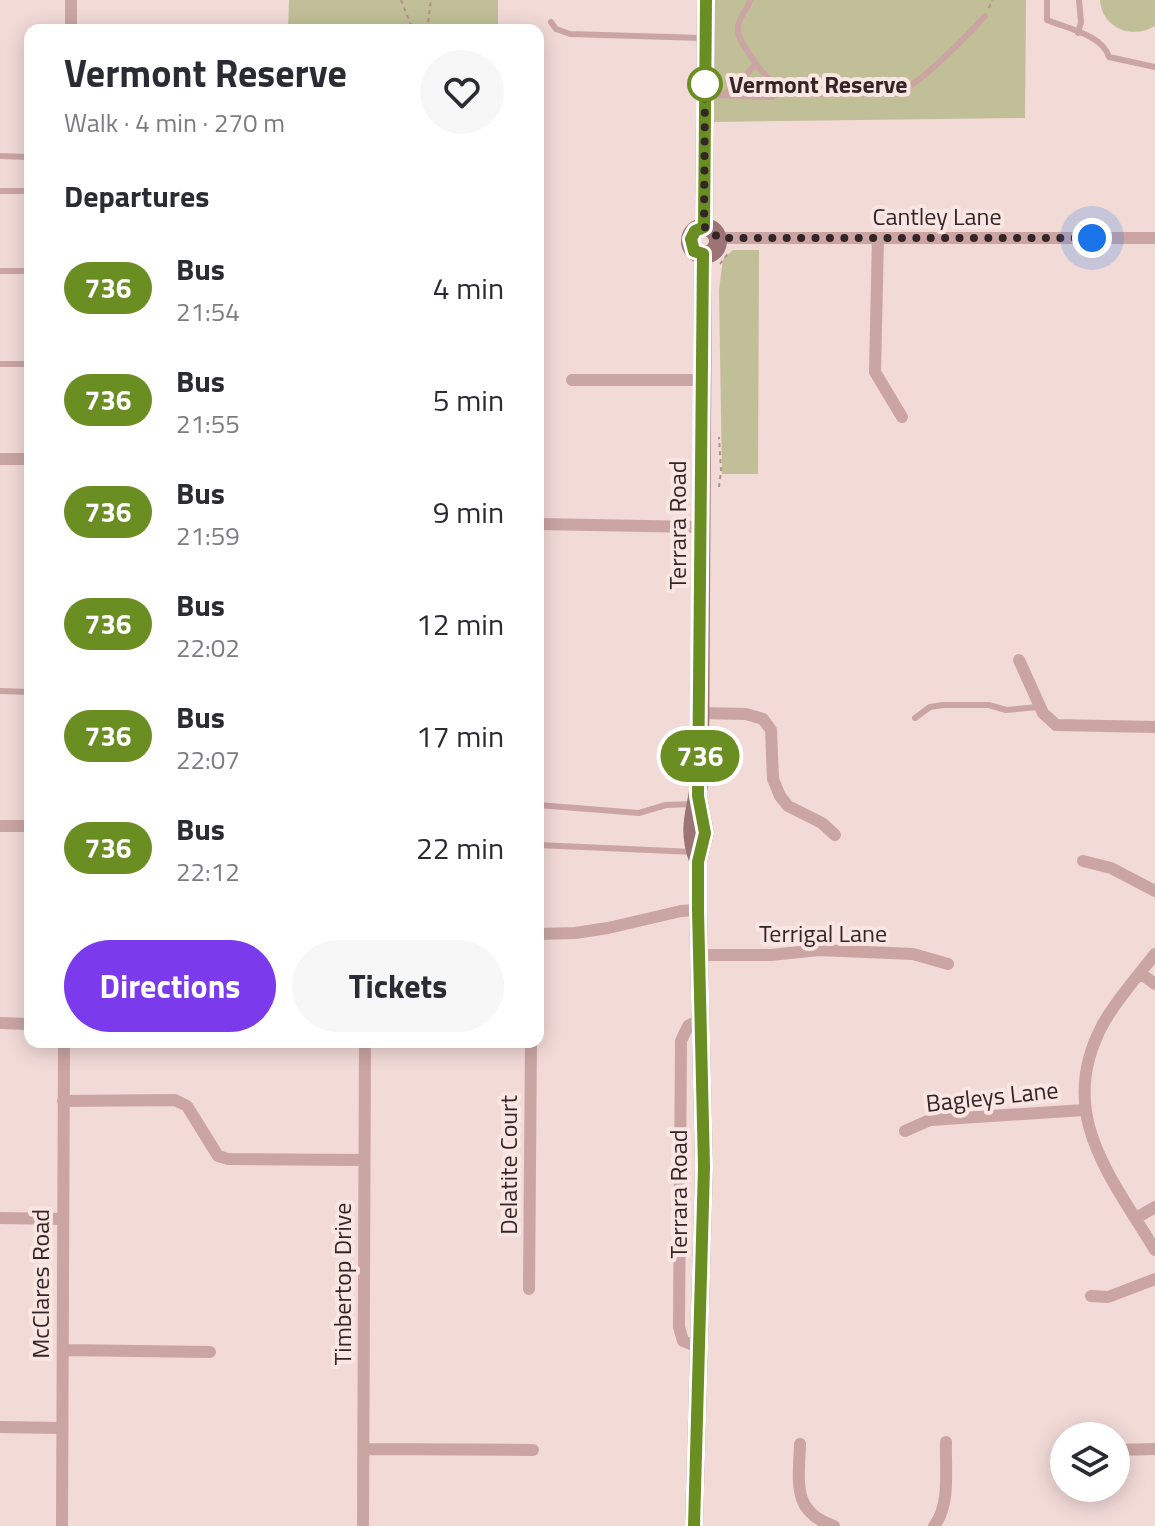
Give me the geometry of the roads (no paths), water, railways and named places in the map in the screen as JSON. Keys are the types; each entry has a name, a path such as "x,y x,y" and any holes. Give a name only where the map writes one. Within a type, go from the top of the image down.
{"main road":[{"path":"706,0 706,38 714,96 711,233"},
{"name":"Terrara Road","path":"694,1526 704,1181 698,955 698,856 705,833 698,801 701,380 703,254 715,250 711,233"}],"street":[{"path":"71,0 71,24"},
{"name":"Cantley Lane","path":"711,233 878,238 1155,238"},
{"path":"878,238 875,372 902,417"},
{"path":"572,380 701,380"},
{"path":"0,459 24,459"},
{"path":"544,524 700,527"},
{"path":"1019,660 1043,713 1056,725 1155,727"},
{"path":"700,713 746,714 763,719 771,730 773,779 780,796 788,806 822,823 835,835"},
{"path":"0,826 24,826"},
{"path":"1083,861 1111,868 1155,891"},
{"path":"544,934 575,933 698,910"},
{"name":"Terrigal Lane","path":"698,955 771,955 819,950 913,954 948,964"},
{"path":"1155,954 1105,1020 1094,1042 1083,1086 1084,1110 1092,1141 1104,1167 1155,1250"},
{"path":"1140,973 1155,984"},
{"path":"0,1023 24,1024"},
{"name":"McClares Road","path":"62,1526 64,1048"},
{"name":"Timbertop Drive","path":"363,1526 365,1048"},
{"name":"Delatite Court","path":"529,1289 531,1048"},
{"path":"63,1101 175,1100 187,1106 218,1156 228,1159 363,1160"},
{"name":"Bagleys Lane","path":"905,1131 930,1120 1084,1110"},
{"path":"1136,1218 1155,1207"},
{"path":"0,1218 62,1219"},
{"path":"1091,1296 1108,1297 1155,1279"},
{"path":"63,1350 210,1352"},
{"path":"0,1427 61,1428"},
{"path":"934,1526 939,1520 945,1489 946,1442"},
{"path":"800,1444 799,1497 819,1521 834,1526"},
{"path":"365,1449 533,1450"},
{"path":"1130,1450 1155,1449"}],"lane":[{"path":"750,0 737,24 739,37 756,64 766,78 781,89 812,94 873,89 888,95 895,94 907,88 965,39 985,16"},
{"path":"1047,0 1047,20 1099,42 1107,49 1109,57 1155,67"},
{"path":"1078,33 1081,22 1079,0"},
{"path":"551,22 556,29 570,34 706,38"},
{"path":"714,96 733,88 756,64"},
{"path":"714,96 772,97 781,89"},
{"path":"0,156 24,157"},
{"path":"0,191 24,191"},
{"path":"0,271 24,271"},
{"path":"0,364 24,364"},
{"path":"0,691 24,692"},
{"path":"915,718 930,707 943,705 989,705 1006,710 1040,706"},
{"path":"544,805 639,813 666,805 698,801"},
{"path":"544,845 698,856"}],"place":[{"name":"Vermont Reserve","path":"705,84"}]}
